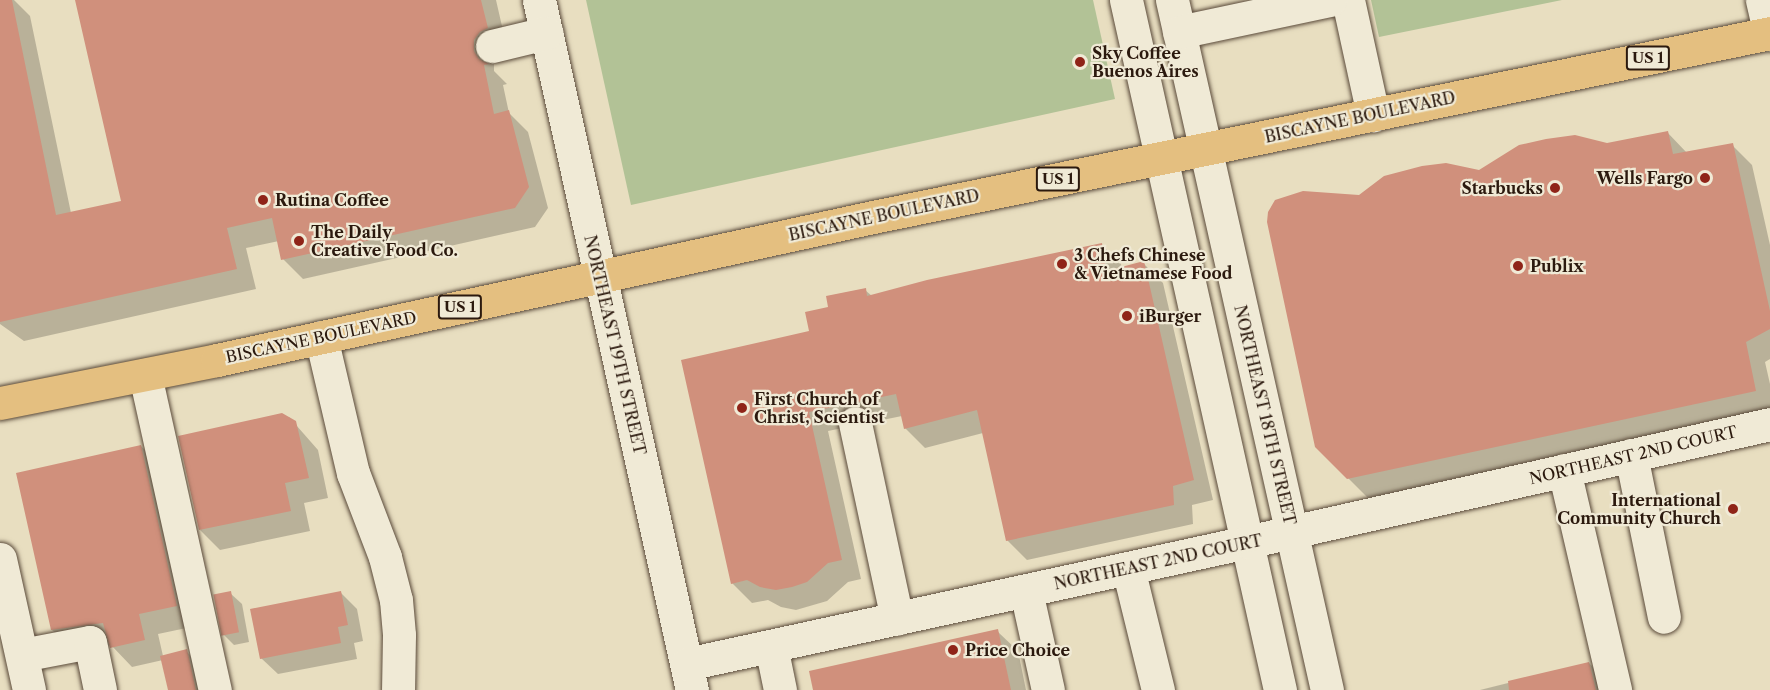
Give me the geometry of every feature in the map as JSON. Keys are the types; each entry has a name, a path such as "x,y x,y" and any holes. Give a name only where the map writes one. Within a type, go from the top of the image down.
{"main road":[{"name":"BISCAYNE BOULEVARD","path":"0,403 145,375 1161,158 1770,33"}],"street":[{"name":"NORTHEAST 19TH STREET","path":"539,0 689,677"},
{"path":"1126,0 1280,690"},
{"name":"NORTHEAST 18TH STREET","path":"1172,0 1327,690"},
{"path":"1179,32 1330,0"},
{"path":"1348,0 1373,115"},
{"path":"1762,0 1770,33"},
{"path":"492,46 546,33"},
{"path":"321,338 353,473 385,557 396,600 399,635 398,690"},
{"path":"145,375 215,690"},
{"path":"855,423 897,619"},
{"name":"NORTHEAST 2ND COURT","path":"689,677 771,646 1770,424"},
{"path":"1631,455 1664,617"},
{"path":"1564,471 1615,690"},
{"path":"0,559 29,690"},
{"path":"1128,568 1158,690"},
{"path":"1026,591 1048,690"},
{"path":"22,655 90,642 100,690"},
{"path":"771,646 780,690"}],"green space":[{"path":"586,0 1093,0 1115,99 631,205"},
{"path":"1371,0 1562,0 1379,37"}],"building":[{"path":"0,0 12,0 56,215 121,201 75,0 481,0 488,28 480,32 474,40 474,51 479,59 489,64 484,65 494,114 509,110 529,187 515,208 281,260 272,218 227,228 237,269 0,322"},
{"name":"Publix","path":"1668,131 1673,154 1733,143 1770,311 1770,329 1746,342 1756,391 1347,479 1315,447 1267,222 1268,212 1275,200 1303,191 1359,195 1384,176 1422,166 1446,163 1479,170 1519,145 1546,139 1575,135 1607,143"},
{"path":"1102,243 1106,271 1144,261 1194,480 1173,486 1174,505 1006,541 977,410 904,429 896,394 809,412 842,560 828,563 807,582 792,587 776,590 760,587 747,580 731,584 681,360 809,331 805,312 828,307 826,296 866,288 867,296 927,280"},
{"path":"282,413 296,421 309,478 285,483 291,511 199,530 178,436"},
{"path":"141,445 177,606 139,614 145,640 110,648 103,623 51,630 16,473"},
{"path":"231,591 239,632 221,636 213,594"},
{"path":"341,591 348,625 338,627 341,643 260,659 250,609"},
{"name":"Price Choice","path":"998,629 1011,690 813,690 809,671"},
{"path":"187,649 196,690 168,690 160,656"},
{"path":"1589,662 1596,690 1509,690 1508,681"}],"place":[{"name":"Sky Coffee Buenos Aires","path":"1080,62"},
{"name":"Wells Fargo","path":"1705,178"},
{"name":"Starbucks","path":"1555,188"},
{"name":"Rutina Coffee","path":"263,200"},
{"name":"The Daily Creative Food Co.","path":"299,241"},
{"name":"3 Chefs Chinese & Vietnamese Food","path":"1062,264"},
{"name":"Publix","path":"1518,266"},
{"name":"iBurger","path":"1127,316"},
{"name":"First Church of Christ, Scientist","path":"742,408"},
{"name":"International Community Church","path":"1733,509"},
{"name":"Price Choice","path":"953,650"}]}
